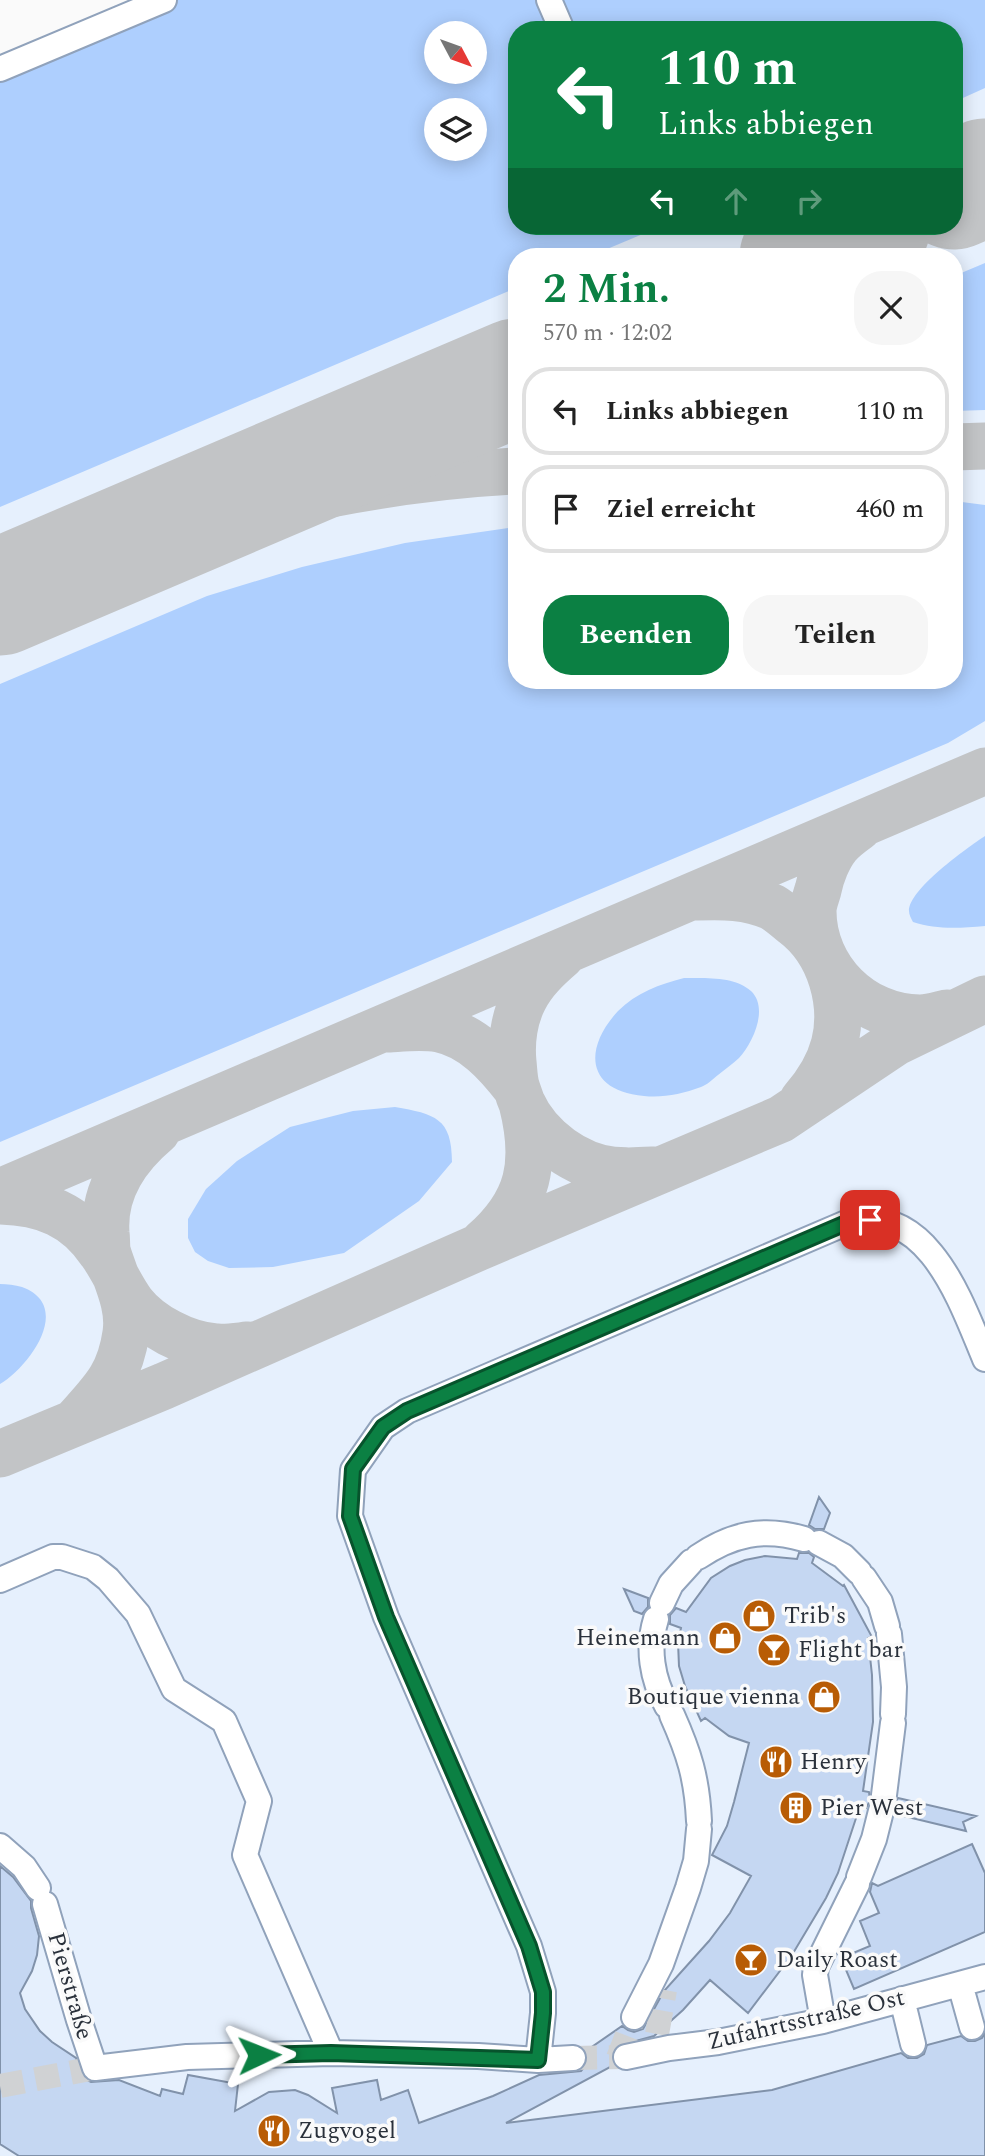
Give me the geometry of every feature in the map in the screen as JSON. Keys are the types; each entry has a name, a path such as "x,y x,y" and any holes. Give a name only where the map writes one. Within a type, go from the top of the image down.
{"lane":[{"path":"0,69 164,0"},
{"path":"549,0 558,21"},
{"path":"538,2060 543,1992 529,1946 386,1617 350,1516 353,1469 383,1427 407,1411 858,1220 894,1224 918,1239 933,1255 952,1282 985,1359"},
{"path":"634,2017 661,1964 688,1888 696,1861 699,1825 694,1771 687,1748 659,1688 651,1659 651,1643 659,1611 671,1584 694,1560 718,1544 764,1532 812,1541 843,1556 862,1575 880,1602 888,1630 894,1687 893,1718 882,1803 873,1839 858,1880 816,1967 822,2021"},
{"path":"0,1580 53,1557 62,1557 93,1567 115,1586 138,1614 174,1689 224,1721 259,1801 245,1855 331,2053 538,2060 573,2058"},
{"name":"Pierstraße","path":"0,1846 24,1867 42,1896 95,2068 187,2057 331,2053"},
{"path":"661,1964 665,1990"},
{"name":"Zufahrtsstraße Ost","path":"626,2057 663,2041 718,2042 822,2021 985,1977"},
{"path":"960,1984 972,2027"},
{"path":"902,1999 914,2044"}],"shaded area":[{"path":"174,0 985,0 985,88 963,98 963,21 508,21 508,235 641,235 609,248 508,248 508,291 0,507 0,74"},
{"path":"985,0 985,2156 0,2156 0,57 424,32 424,84 487,84 487,29 508,28 508,235 963,235 963,21 622,21"},
{"path":"985,263 985,410 963,411 963,272"},
{"path":"963,502 985,505 985,721 948,743 0,1142 0,684 207,596 302,567 405,543 508,528 508,689 963,689"},
{"path":"985,836 985,926 940,927 913,922 909,911 918,892 940,870"},
{"path":"684,978 728,980 751,991 759,1007 759,1016 754,1035 744,1052 708,1083 687,1092 644,1096 611,1086 601,1077 596,1066 599,1040 607,1025 618,1011 640,994"},
{"path":"395,1107 431,1116 445,1127 449,1136 452,1162 419,1201 344,1253 273,1267 229,1268 208,1261 195,1252 188,1238 188,1219 206,1189 237,1161 290,1127 353,1111"},
{"path":"0,1284 22,1287 37,1296 45,1308 46,1322 33,1351 11,1376 0,1384"}],"building":[{"path":"819,1497 830,1513 824,1529 815,1529 809,1525"},
{"path":"799,1553 809,1553 814,1557 812,1563 844,1585 872,1637 868,1638 873,1722 863,1791 869,1792 870,1801 866,1808 860,1806 838,1873 826,1898 792,1955 748,2013 710,1980 683,2010 654,2036 617,2046 612,2053 614,2065 506,2123 772,2090 901,2053 908,2058 917,2058 924,2054 927,2045 961,2036 968,2041 975,2041 985,2033 985,2156 19,2156 0,2144 0,1866 13,1877 31,1901 39,1936 32,1971 20,1993 25,2009 40,2031 76,2058 81,2073 91,2082 119,2080 160,2096 162,2089 183,2094 188,2075 238,2084 235,2111 269,2092 295,2090 337,2113 332,2088 377,2080 381,2100 408,2090 419,2123 493,2096 539,2075 581,2071 587,2064 586,2051 622,2026 634,2032 643,2029 664,1991 709,1941 730,1913 751,1876 712,1855 727,1826 749,1743 729,1736 705,1718 701,1721 679,1666 678,1642 681,1628 670,1624 670,1615 676,1608 686,1612 711,1578 730,1566 765,1556 797,1559"},
{"path":"624,1589 648,1598 648,1607 642,1614 634,1611"},
{"path":"898,1798 976,1816 963,1822 966,1831 895,1814 894,1805"},
{"path":"972,1844 985,1873 985,1932 854,1989 841,1958 870,1946 860,1921 879,1913 870,1892 872,1883 878,1886"}],"taxiway":[{"path":"963,447 985,446"},
{"path":"79,564 194,526 286,503 401,482 508,472"},
{"path":"0,1192 985,771"},
{"path":"858,828 834,850 821,878 813,911 815,932 822,952 845,986 879,1009 899,1016 920,1018 947,1013"},
{"path":"697,897 735,898 772,907 807,935 822,956 836,997 837,1029 823,1073 803,1100"},
{"path":"562,955 532,986 516,1022 513,1062 515,1083 522,1103 548,1139 573,1157 600,1168 654,1170"},
{"path":"0,1454 164,1386 477,1248 781,1119 896,1042 985,999"},
{"path":"389,1029 433,1028 463,1038 492,1060 517,1089"},
{"path":"483,1243 511,1212 526,1180 529,1144 522,1103"},
{"path":"77,1420 103,1390 115,1371 126,1333 124,1303 107,1249 108,1203 126,1164 157,1131"},
{"path":"0,1201 44,1208 81,1229 105,1258 132,1303 159,1327 193,1343 224,1347 248,1345"}],"runway":[{"path":"963,187 985,177"},
{"path":"819,248 851,235"},
{"path":"0,597 508,380"}],"tunnel":[{"path":"657,2034 665,1990"},
{"path":"618,2058 634,2017"},
{"path":"573,2058 626,2057"},
{"path":"0,2086 95,2068"}],"place":[{"name":"Trib's","path":"759,1616"},
{"name":"Heinemann","path":"725,1638"},
{"name":"Flight bar","path":"774,1650"},
{"name":"Boutique vienna","path":"824,1697"},
{"name":"Henry","path":"776,1762"},
{"name":"Pier West","path":"796,1808"},
{"name":"Daily Roast","path":"751,1960"},
{"name":"Zugvogel","path":"274,2131"}],"route":[{"path":"259,2055 331,2053 538,2060 543,1992 529,1946 386,1617 350,1516 353,1469 369,1444 383,1427 407,1411 846,1223 870,1220"}]}
